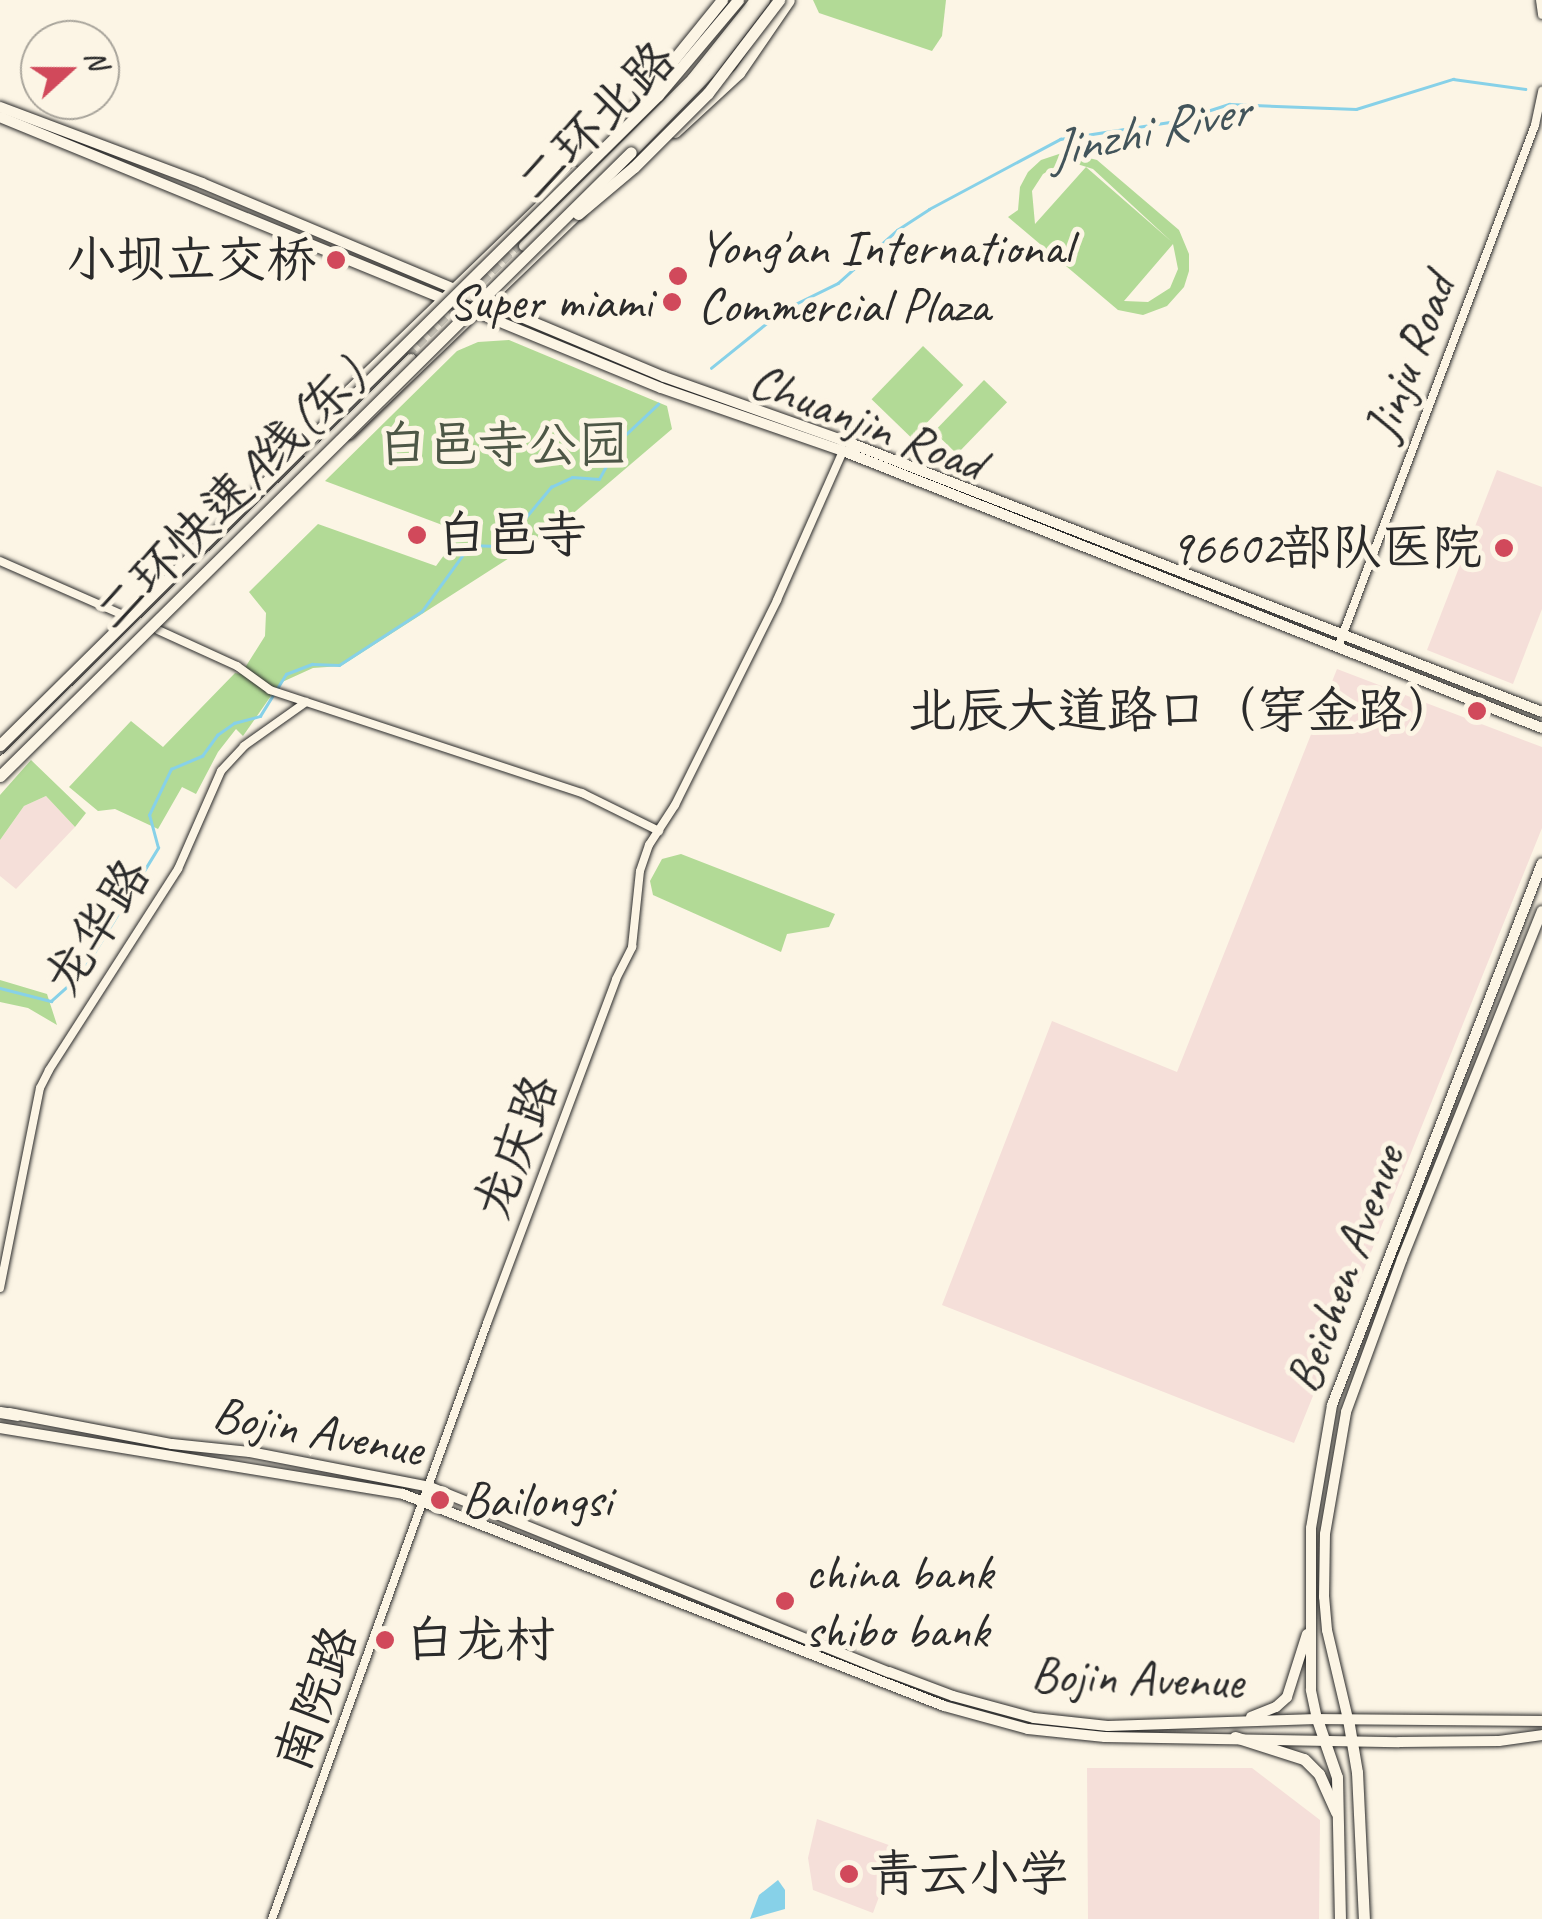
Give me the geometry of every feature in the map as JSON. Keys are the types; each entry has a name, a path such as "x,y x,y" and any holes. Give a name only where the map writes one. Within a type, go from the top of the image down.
{"highway":[{"path":"557,189 678,60 722,0"},
{"path":"0,743 496,249 682,70 738,0"},
{"path":"517,271 698,84 764,0"},
{"path":"640,162 720,80 779,0"},
{"path":"517,271 730,83 789,0"},
{"name":"二环快速A线(东)","path":"2,771 517,271"},
{"path":"0,1412 17,1415"},
{"path":"1317,1718 1334,1759 1340,1819 1340,1919"},
{"path":"1348,1719 1364,1919"},
{"path":"1235,1737 1310,1764 1340,1819"}],"main road":[{"name":"二环北路","path":"522,244 700,62 751,0"},
{"name":"Chuanjin Road","path":"0,107 202,184 664,378 850,443 1542,728"},
{"name":"Chuanjin Road","path":"0,117 661,388 843,451 1340,642 1542,712"},
{"path":"0,755 408,357"},
{"path":"2,771 309,455"},
{"name":"Beichen Avenue","path":"1317,1718 1311,1690 1310,1624 1316,1491 1342,1370 1542,864"},
{"name":"Beichen Avenue","path":"1348,1719 1326,1630 1324,1597 1325,1534 1346,1412 1395,1276 1542,911"},
{"name":"Bojin Avenue","path":"17,1415 363,1485 426,1502 986,1719 1068,1734 1499,1741 1542,1735"},
{"name":"Bojin Avenue","path":"0,1428 206,1455 250,1452 430,1487 993,1709 1108,1726 1317,1718 1542,1721"},
{"path":"1243,1721 1276,1707 1286,1697 1310,1624"}],"street":[{"path":"1540,0 1542,15"},
{"name":"Jinju Road","path":"1340,642 1535,125 1542,91"},
{"path":"557,189 619,148"},
{"path":"309,455 374,416 517,271 578,216 619,148"},
{"path":"496,249 489,257 494,270 506,277 517,271"},
{"path":"309,455 349,389 496,249"},
{"path":"409,330 423,326 435,333 440,347 434,357"},
{"name":"龙庆路","path":"426,1502 487,1323 632,947 640,871 777,600 843,451"},
{"path":"0,560 121,614"},
{"path":"158,630 237,666 274,691 582,793 659,832"},
{"name":"龙华路","path":"0,1288 40,1088 48,1070 178,869 221,772 234,754 306,702"},
{"name":"南院路","path":"272,1919 426,1502"}],"shaded area":[{"name":"96602部队医院","path":"1497,470 1542,487 1542,609 1513,684 1427,650"},
{"path":"1337,669 1542,747 1542,828 1294,1443 942,1305 1052,1021 1177,1072"},
{"path":"46,796 75,827 16,889 0,876 0,840 24,806"},
{"path":"1087,1768 1252,1768 1320,1820 1319,1919 1088,1919"},
{"name":"青云小学","path":"817,1819 897,1848 873,1913 813,1890 808,1858"}],"green space":[{"path":"813,0 946,0 942,36 932,51 819,13"},
{"path":"1065,152 1097,160 1179,230 1189,254 1189,271 1184,287 1167,306 1143,315 1118,310 1008,217 1018,210 1020,187 1028,172 1041,160","holes":["1074,163 1093,169 1172,242 1086,167 1035,224 1032,191 1043,174 1060,164","1173,244 1178,269 1170,288 1148,302 1124,301"]},
{"name":"白邑寺公园","path":"509,340 667,406 672,429 556,528 341,666 313,668 280,683 243,736 236,729 218,752 196,794 182,787 158,829 115,809 98,811 69,787 131,721 163,747 235,673 241,674 265,636 266,613 249,592 318,524 436,566 461,532 325,481 457,351 478,342"},
{"path":"923,346 963,385 912,438 872,399"},
{"path":"984,380 1007,402 957,454 934,432"},
{"path":"31,760 86,813 75,827 46,796 24,806 0,840 0,795"},
{"path":"681,854 835,914 829,927 787,934 781,952 653,895 650,881 662,859"},
{"path":"0,980 47,994 57,1025 28,1008 0,1002"}],"water":[{"path":"778,1880 785,1890 785,1909 750,1919 759,1895"}],"waterway":[{"name":"Jinzhi River","path":"711,368 783,310 838,283 897,230 929,209 1060,139 1176,121 1229,104 1356,109 1453,79 1525,89"},
{"name":"Jinzhi River","path":"0,988 51,1001 81,974 158,848 149,815 171,769 202,756 217,735 234,723 260,716 286,674 312,664 339,665 422,611 470,545 502,546 551,487 572,477 599,479 621,439 658,404"}],"tunnel":[{"path":"406,355 521,242"}],"place":[{"name":"小坝立交桥","path":"336,260"},
{"name":"Yong'an International Commercial Plaza","path":"678,276"},
{"name":"Super miami","path":"672,302"},
{"name":"白邑寺","path":"417,535"},
{"name":"96602部队医院","path":"1504,548"},
{"name":"北辰大道路口（穿金路）","path":"1477,711"},
{"name":"Bailongsi","path":"440,1500"},
{"name":"china bank shibo bank","path":"785,1601"},
{"name":"白龙村","path":"385,1640"},
{"name":"青云小学","path":"849,1874"}]}
